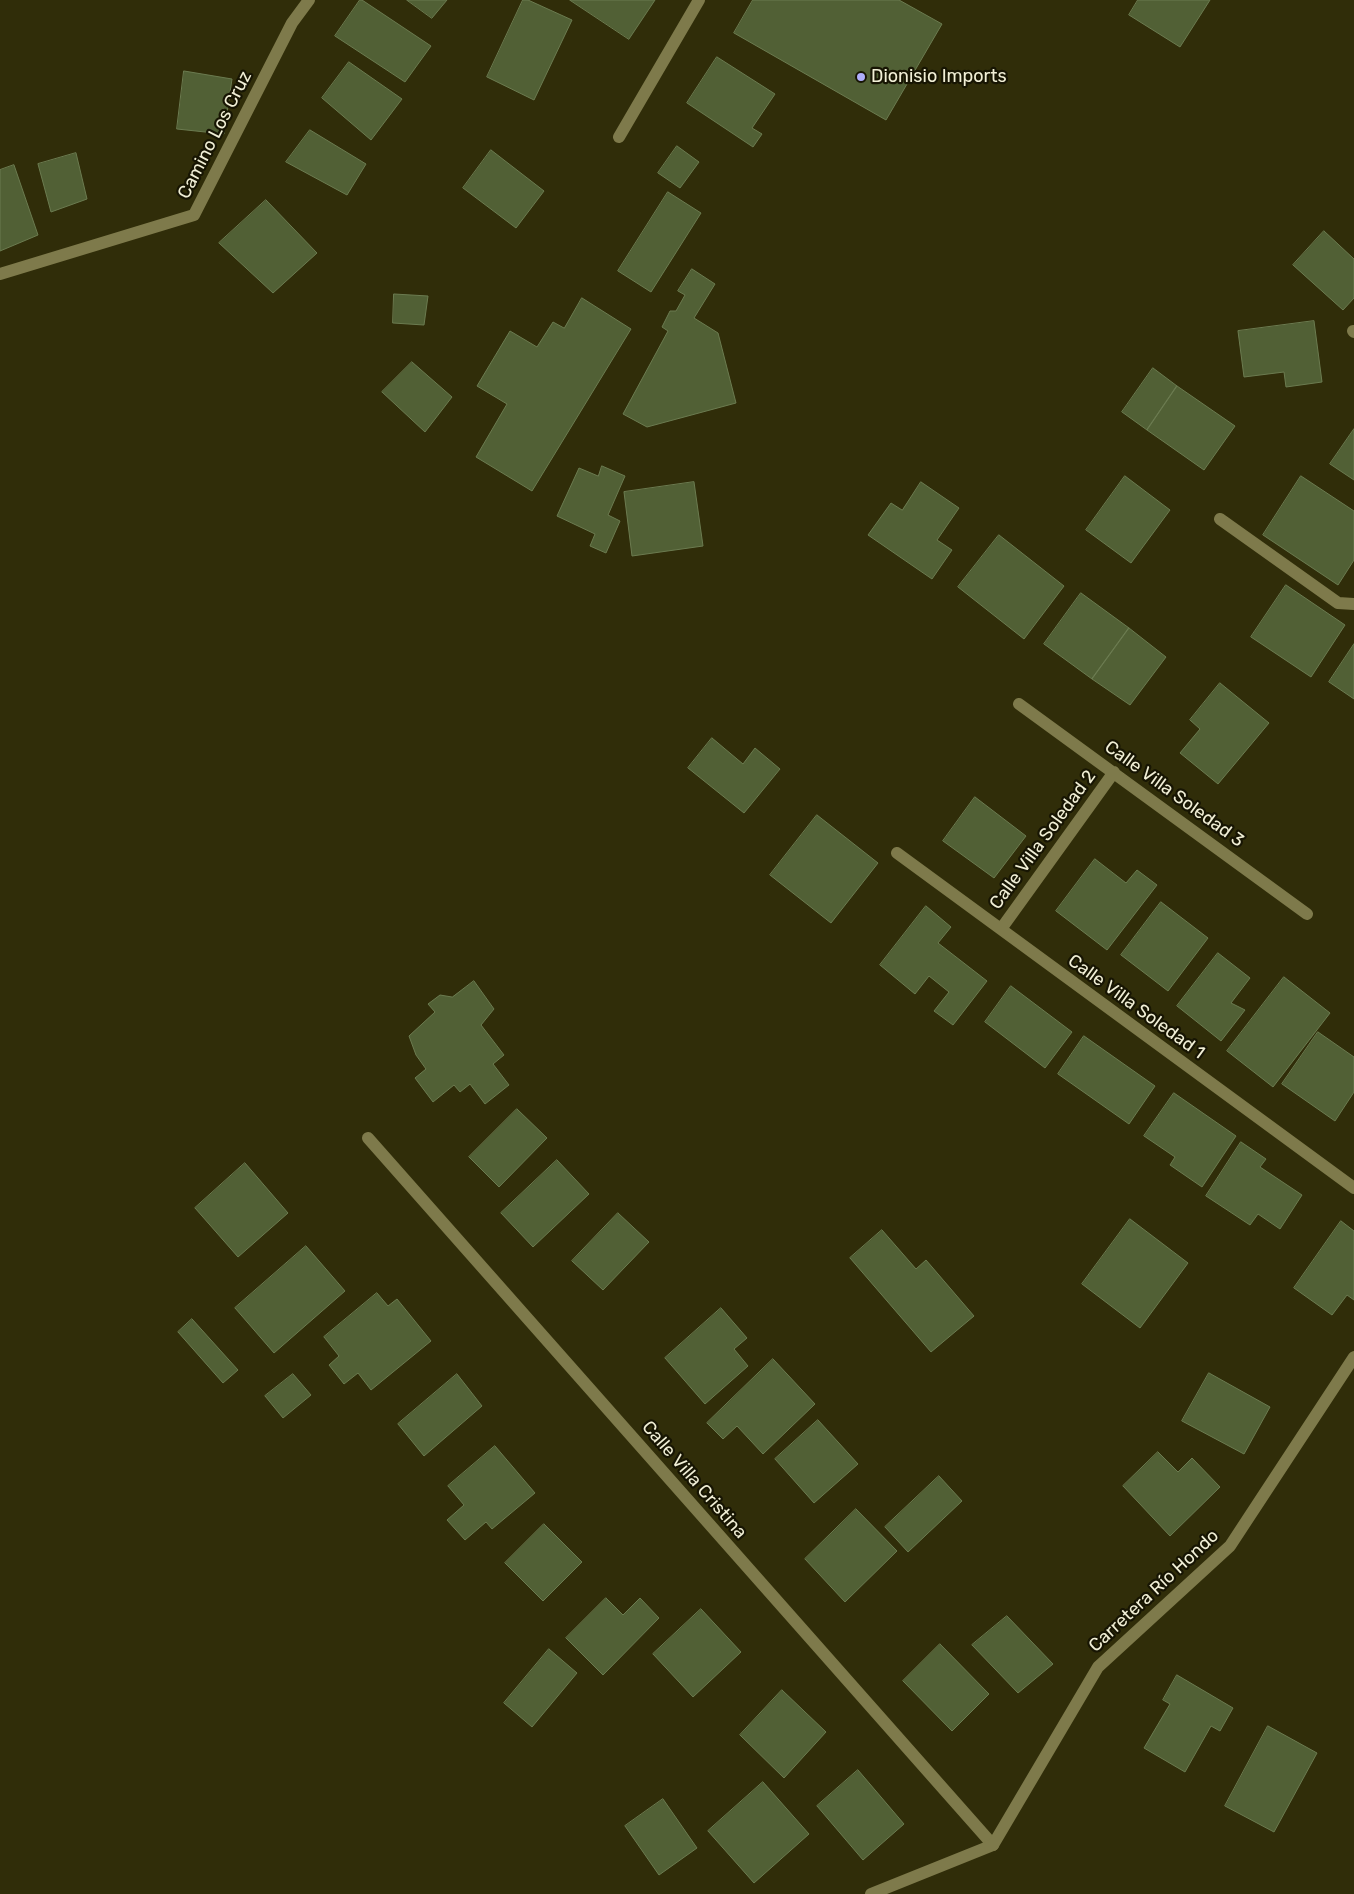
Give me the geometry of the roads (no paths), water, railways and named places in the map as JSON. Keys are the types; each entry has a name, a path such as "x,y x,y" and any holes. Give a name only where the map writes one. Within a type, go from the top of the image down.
{"street":[{"name":"Camino Los Cruz","path":"0,274 194,216 292,23 309,0"},
{"path":"619,137 699,0"},
{"path":"1220,519 1338,603 1354,604"},
{"name":"Calle Villa Soledad 3","path":"1019,704 1307,914"},
{"name":"Calle Villa Soledad 2","path":"1001,930 1114,772"},
{"name":"Calle Villa Soledad 1","path":"897,854 1354,1188"},
{"name":"Calle Villa Cristina","path":"368,1138 993,1845"},
{"name":"Carretera Río Hondo","path":"993,1845 1098,1667 1230,1546 1354,1357"},
{"path":"870,1894 993,1845"}],"place":[{"name":"Dionisio Imports","path":"861,77"}]}
